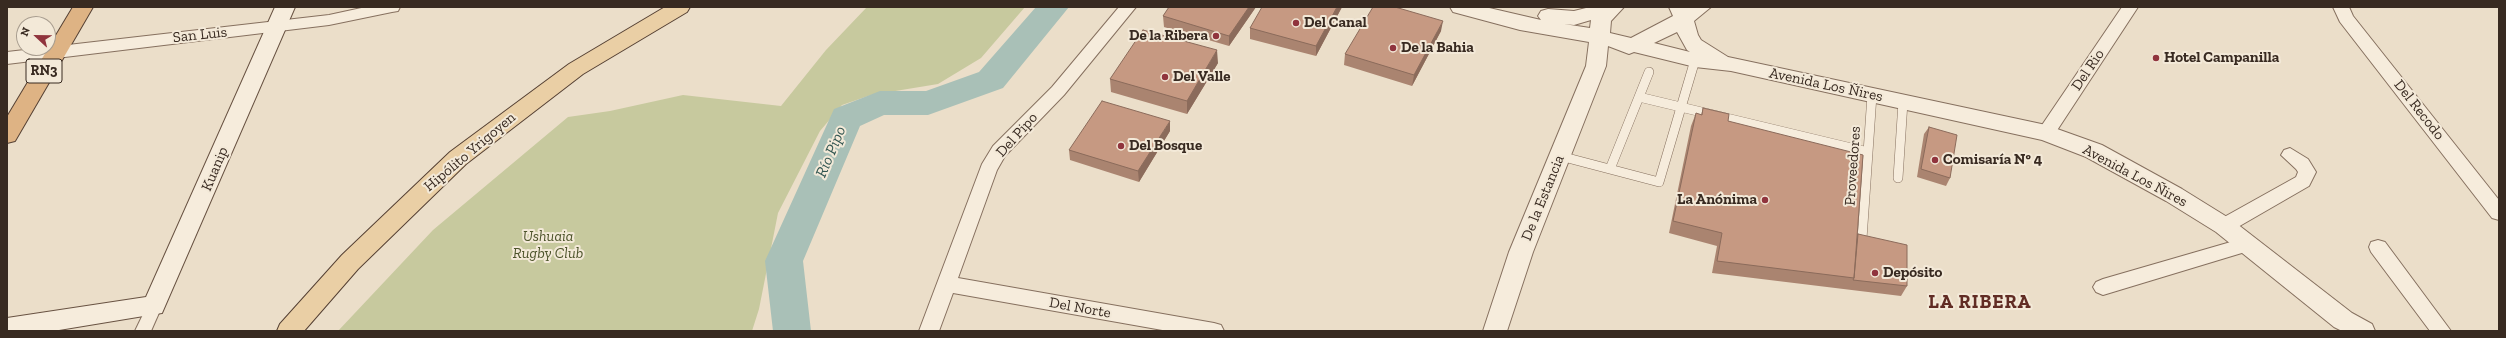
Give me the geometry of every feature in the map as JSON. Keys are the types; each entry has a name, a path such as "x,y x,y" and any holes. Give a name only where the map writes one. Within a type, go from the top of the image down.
{"highway":[{"name":"RN3","path":"56,50 83,7"},
{"name":"RN3","path":"7,135 53,56"}],"main road":[{"name":"Hipólito Yrigoyen","path":"289,331 350,262 408,204 458,158 576,69 677,7"}],"street":[{"name":"San Luis","path":"56,52 281,17 329,20 392,7"},
{"name":"Del Pipo","path":"929,331 988,169 999,151 1058,91 1128,7"},
{"name":"Avenida Los Ñires","path":"1460,7 1520,23 1599,37 1695,60 1732,64 2046,133 2094,151 2124,166 2224,226 2347,325 2363,331"},
{"path":"1503,7 1539,15 1574,18 1613,7"},
{"name":"De la Estancia","path":"1495,331 1522,252 1596,66 1601,19 1613,7"},
{"path":"1596,66 1603,58 1633,46 1681,13 1701,7"},
{"name":"Del Rio","path":"2046,133 2130,7"},
{"name":"Del Recodo","path":"2341,7 2346,18 2499,213"},
{"name":"Avenida Los Ñires","path":"1681,13 1688,35 1694,45 1732,64"},
{"name":"Kuanip","path":"143,331 281,17"},
{"name":"San Luis","path":"7,58 23,56"},
{"path":"2224,226 2304,181 2307,172 2302,164 2290,155"},
{"path":"2479,186 2499,190"},
{"path":"2103,287 2248,244"},
{"path":"2378,247 2441,331"},
{"name":"Del Norte","path":"946,284 1214,331"},
{"path":"7,328 154,306"}],"lane":[{"path":"1560,156 1659,182 1695,60"},
{"path":"1610,170 1648,72"},
{"name":"Proveedores","path":"1862,239 1872,95"},
{"path":"1639,97 1868,152"},
{"path":"1898,178 1903,102"}],"green space":[{"name":"Ushuaia Rugby Club","path":"867,7 1025,7 981,58 938,84 871,95 842,105 820,131 778,213 759,309 752,331 338,331 433,230 568,117 610,111 683,95 781,106 826,50"}],"building":[{"name":"De la Ribera","path":"1169,7 1249,7 1229,36 1163,16"},
{"name":"Del Canal","path":"1262,7 1337,7 1316,46 1250,28"},
{"name":"De la Bahia","path":"1373,7 1395,7 1443,21 1414,75 1345,54"},
{"name":"Del Valle","path":"1143,30 1217,50 1187,101 1110,79"},
{"name":"Del Bosque","path":"1102,101 1170,121 1138,171 1069,150"},
{"name":"La Anónima","path":"1703,108 1729,114 1728,121 1863,155 1854,278 1717,261 1722,233 1673,221 1696,113 1702,115"},
{"name":"Comisaría N° 4","path":"1929,127 1957,135 1950,178 1921,169"},
{"name":"Depósito","path":"1858,234 1907,245 1907,286 1853,280"}],"waterway":[{"name":"Río Pipo","path":"792,331 784,261 846,118 880,103 928,103 991,80 1053,7"}],"place":[{"name":"Del Canal","path":"1296,23"},
{"name":"De la Ribera","path":"1216,36"},
{"name":"De la Bahia","path":"1393,48"},
{"name":"Hotel Campanilla","path":"2156,58"},
{"name":"Del Valle","path":"1165,77"},
{"name":"Del Bosque","path":"1121,146"},
{"name":"Comisaría N° 4","path":"1935,160"},
{"name":"La Anónima","path":"1765,200"},
{"name":"Depósito","path":"1875,273"}],"district":[{"name":"LA RIBERA","path":"1980,303"}]}
